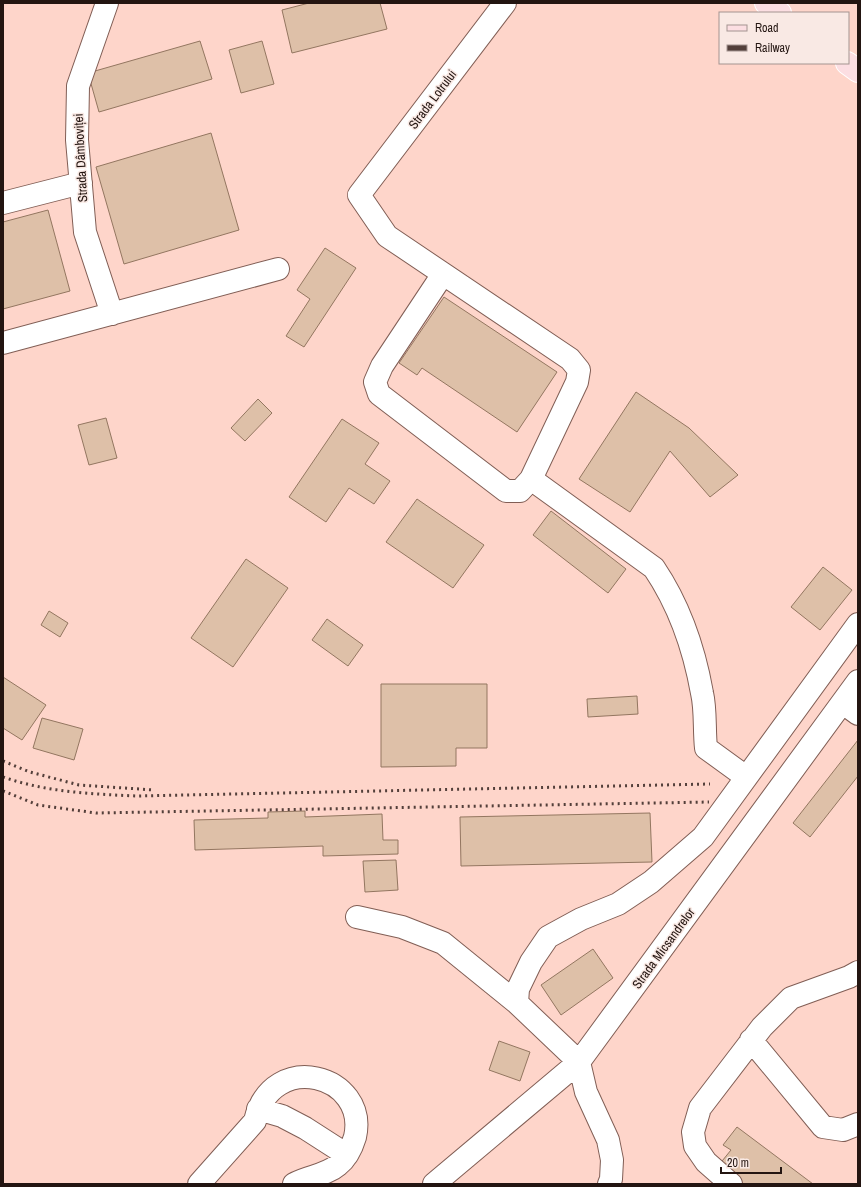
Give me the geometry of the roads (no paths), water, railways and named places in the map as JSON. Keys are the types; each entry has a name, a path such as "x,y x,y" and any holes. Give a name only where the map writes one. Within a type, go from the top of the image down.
{"main road":[{"path":"766,3 779,12"},
{"path":"848,64 858,71"}],"street":[{"name":"Strada Dâmboviței","path":"107,3 78,86 77,140 85,232 112,314"},
{"name":"Strada Lotrului","path":"443,274 387,236 359,195 505,3"},
{"path":"3,203 81,183"},
{"path":"3,343 278,269"},
{"path":"443,274 570,359 579,370 577,382 531,479 520,490 506,490 379,394 376,382 382,366 443,274"},
{"path":"531,479 654,568 668,588 688,636 703,694 706,748 746,777"},
{"path":"517,1003 518,989 521,982 531,962 548,937 581,919 618,904 651,882 703,836 858,624"},
{"name":"Strada Micsandrelor","path":"434,1184 579,1062 850,709 858,681"},
{"path":"357,917 402,927 443,943 517,1003 579,1062 586,1092 608,1140 612,1160 611,1179 609,1184"},
{"path":"731,1184 706,1162 696,1146 693,1132 700,1108 751,1040 792,998 849,977 858,972"},
{"path":"751,1040 823,1127 843,1130 858,1124"},
{"path":"199,1184 255,1121 263,1098 271,1089 287,1080 305,1076 329,1082 339,1089 347,1098 356,1120 353,1145 339,1165 329,1172 306,1178 294,1184"},
{"path":"258,1109 288,1119 347,1155"}],"railway":[{"path":"3,761 30,772 79,785 154,790"},
{"path":"3,777 52,789 85,793 136,796 710,784"},
{"path":"3,791 38,805 96,813 709,802"}]}
